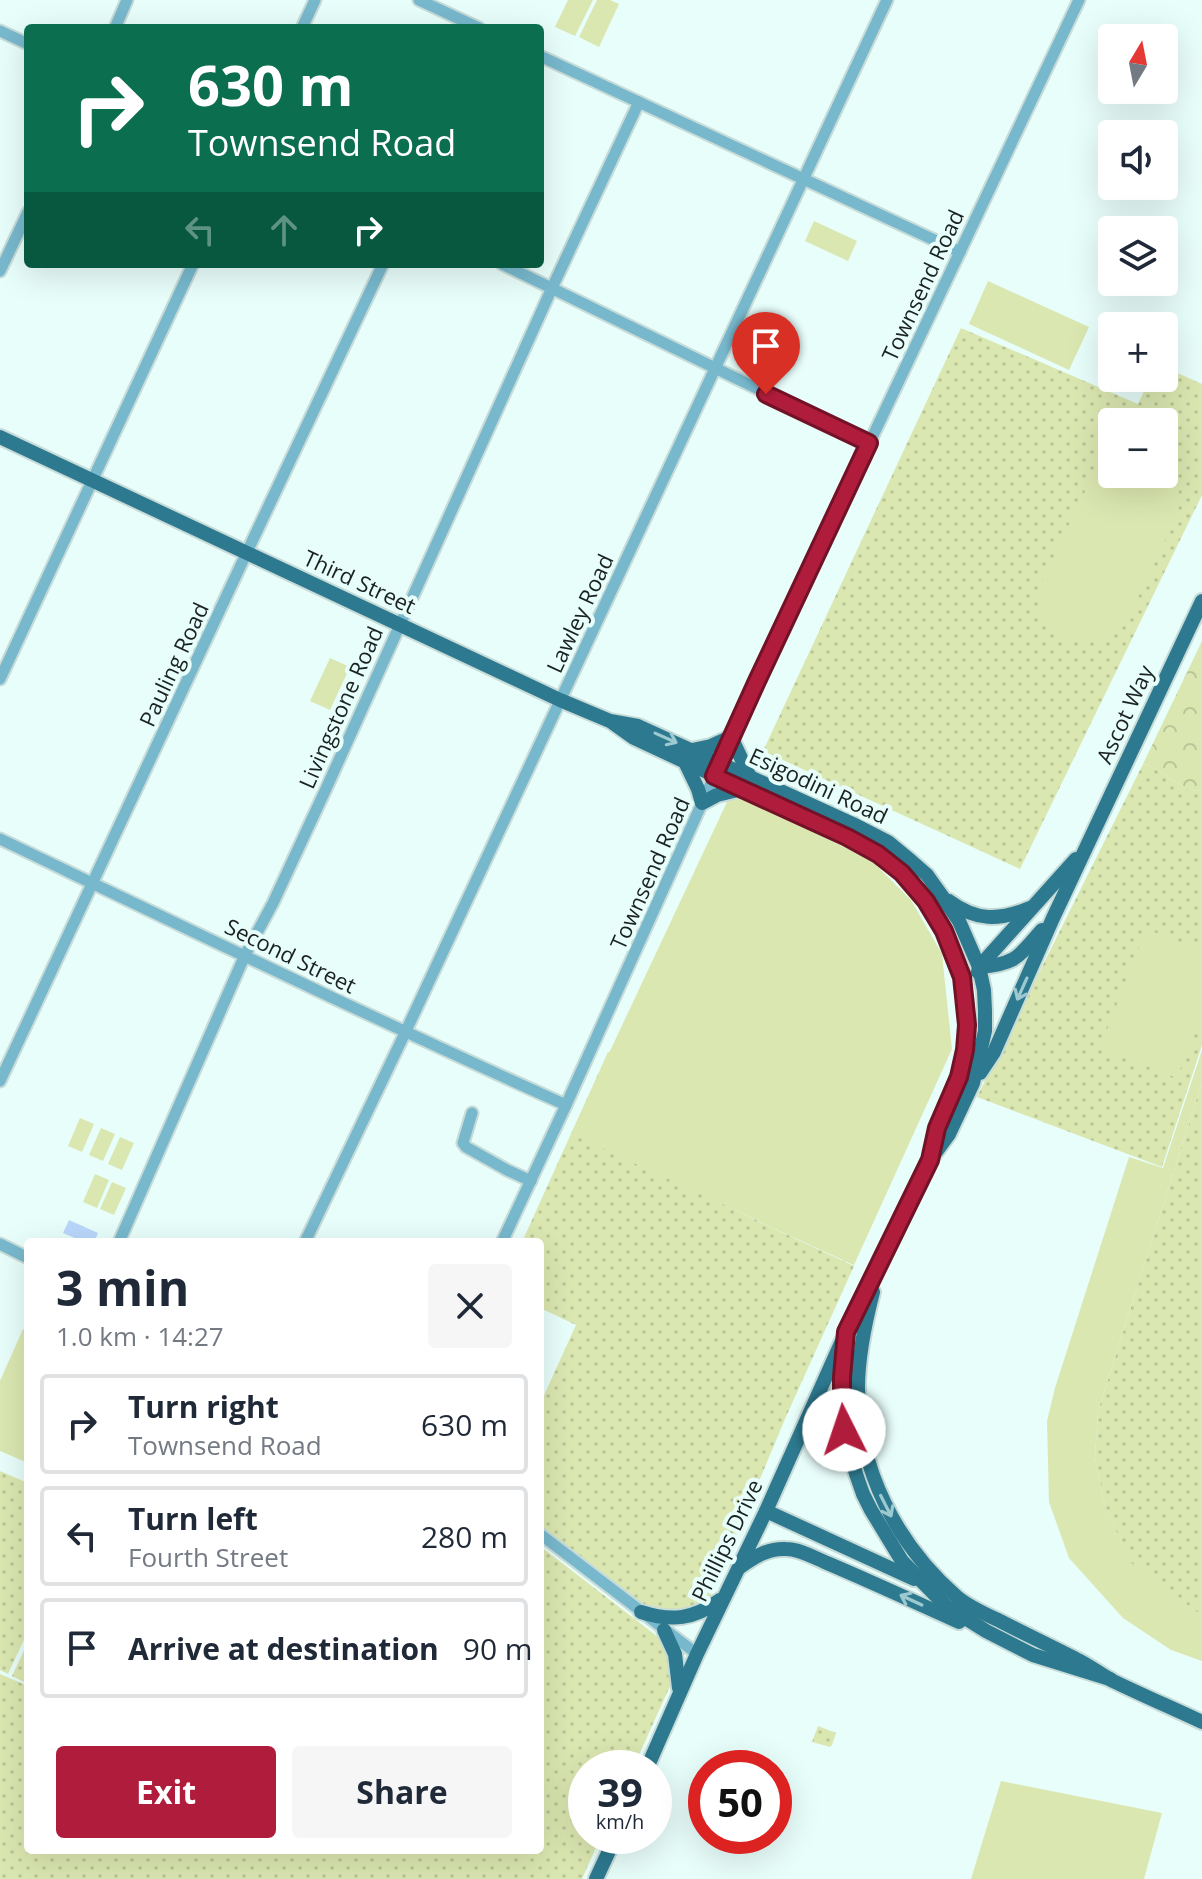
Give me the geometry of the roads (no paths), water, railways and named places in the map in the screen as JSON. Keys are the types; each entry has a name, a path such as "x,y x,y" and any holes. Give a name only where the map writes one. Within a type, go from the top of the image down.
{"main road":[{"name":"Third Street","path":"0,437 560,700 610,721 638,726 688,756 717,769"},
{"name":"Ascot Way","path":"1053,918 1202,601"},
{"path":"731,737 746,783 702,803 688,756 731,737"},
{"name":"Esigodini Road","path":"717,769 878,854 902,873 926,901 944,931 962,977 967,1010 965,1050 959,1077 937,1128 930,1160"},
{"name":"Esigodini Road","path":"746,783 853,824 888,842 927,875 959,921 979,967 984,990 985,1031 973,1083 949,1134 930,1160 846,1332 842,1377 844,1430 863,1494 902,1561 946,1606 1033,1655 1110,1679"},
{"path":"965,1050 972,1040 975,1026 979,967 1087,846"},
{"path":"942,896 963,911 982,917 1007,916 1034,906"},
{"path":"926,901 942,912 979,967"},
{"path":"979,967 1012,961 1053,918"},
{"path":"973,1083 994,1052 1053,918"},
{"name":"Esigodini Road","path":"879,1266 864,1329 858,1388 861,1429 867,1459 883,1501 916,1554 958,1598 978,1610 1080,1660 1110,1679 1202,1722"},
{"name":"Phillips Drive","path":"655,1750 846,1332"},
{"path":"766,1511 958,1598"},
{"path":"737,1570 764,1552 797,1551 1033,1655"},
{"path":"641,1612 665,1618 688,1617 723,1597"},
{"path":"664,1630 675,1654 680,1693"},
{"path":"596,1879 608,1854"}],"street":[{"path":"117,24 127,0"},
{"path":"304,24 315,0"},
{"path":"419,0 470,24"},
{"name":"Lawley Road","path":"307,1238 887,0"},
{"name":"Townsend Road","path":"504,1238 731,737 1079,0"},
{"path":"0,31 24,42"},
{"path":"544,58 960,252"},
{"name":"Livingstone Road","path":"121,1238 245,955 279,889 639,102"},
{"path":"0,271 24,220"},
{"path":"0,679 191,268"},
{"name":"Pauling Road","path":"0,1081 381,268"},
{"path":"510,268 869,443"},
{"name":"Second Street","path":"0,839 405,1033 566,1105"},
{"path":"472,1113 463,1143 466,1147 531,1181"},
{"path":"0,1244 24,1256"},
{"path":"544,1537 697,1654"}],"water":[{"path":"69,1220 98,1233 96,1238 75,1238 63,1233"}]}
